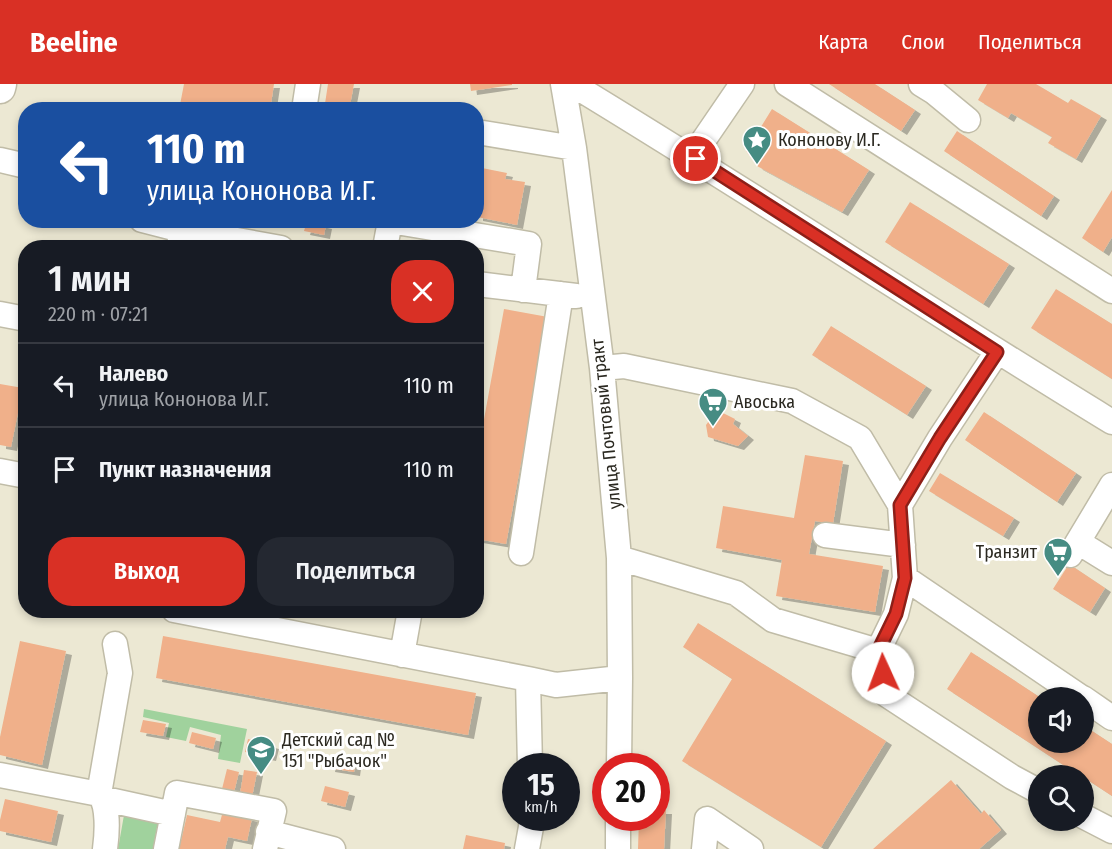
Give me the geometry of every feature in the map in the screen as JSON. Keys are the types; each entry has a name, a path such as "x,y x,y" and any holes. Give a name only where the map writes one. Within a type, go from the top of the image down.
{"street":[{"path":"305,102 308,84"},
{"path":"563,84 575,86 696,159 997,352 1112,422"},
{"name":"улица Почтовый тракт","path":"563,84 574,148 602,368 618,558 619,753"},
{"path":"696,159 703,141 742,84"},
{"path":"787,84 1111,288"},
{"path":"921,84 968,120"},
{"path":"484,133 574,148"},
{"path":"0,160 18,164"},
{"path":"158,228 180,239"},
{"path":"432,228 529,244 523,290"},
{"path":"484,285 593,299"},
{"path":"521,553 561,294"},
{"path":"0,314 18,317"},
{"path":"900,505 940,438 997,352"},
{"path":"602,368 624,366 792,401 860,438 900,505 905,578 896,614 878,651 887,695 1028,786"},
{"path":"0,471 18,474"},
{"path":"1112,485 1074,548 1112,563"},
{"path":"825,535 903,545"},
{"path":"618,558 736,592 773,620 878,651"},
{"path":"905,578 1066,687"},
{"path":"215,618 556,685 620,678"},
{"path":"402,655 409,618"},
{"path":"105,849 107,835 102,796 120,673 115,644"},
{"path":"528,679 530,753"},
{"path":"1094,706 1112,718"},
{"path":"0,775 102,796 173,814"},
{"path":"166,849 177,794 274,811 267,841 333,849"},
{"path":"704,849 706,819 751,849"},
{"path":"1094,822 1112,831"},
{"path":"527,849 530,831"},
{"path":"618,831 618,849"}],"green space":[{"path":"144,709 247,729 240,763 218,759 221,735 190,727 186,741 166,737 169,723 143,717"},
{"path":"124,815 158,822 153,849 118,849"}],"building":[{"path":"184,84 274,84 271,102 181,102"},
{"path":"328,84 354,84 351,102 325,102"},
{"path":"470,84 512,84 512,85 471,91"},
{"path":"829,84 875,84 915,110 901,131"},
{"path":"987,84 1036,84 1068,103 1071,99 1101,116 1076,159 1048,143 1052,137 1011,113 1008,118 978,100"},
{"path":"772,109 869,170 842,212 757,166 746,151"},
{"path":"957,131 1054,196 1041,216 944,151"},
{"path":"484,168 507,173 505,179 525,182 517,225 484,218"},
{"path":"1112,190 1112,237 1103,252 1082,238"},
{"path":"910,202 1009,264 983,304 885,242"},
{"path":"305,228 325,228 324,235 304,231"},
{"path":"1056,289 1112,324 1112,379 1031,328"},
{"path":"504,309 548,317 506,544 484,540 484,419"},
{"path":"831,326 926,386 907,415 812,355"},
{"path":"0,384 18,387 18,413 11,447 0,445"},
{"path":"717,410 735,419 733,424 748,436 738,446 708,437 706,425"},
{"path":"984,412 1076,473 1057,502 965,440"},
{"path":"805,455 843,461 833,524 815,521 809,554 883,566 875,612 776,596 782,560 716,548 723,506 794,518"},
{"path":"940,473 1014,518 1003,536 929,491"},
{"path":"1069,564 1105,588 1090,612 1053,589"},
{"path":"698,623 886,741 821,847 682,761 732,679 683,647"},
{"path":"163,636 476,693 468,735 156,678"},
{"path":"20,641 66,651 42,765 0,755 0,737"},
{"path":"971,652 1028,689 1028,742 947,689"},
{"path":"143,720 166,724 163,736 140,732"},
{"path":"192,732 216,738 213,749 189,743"},
{"path":"1094,732 1112,744 1112,796 1094,784 1094,765 1063,765 1045,753 1094,753"},
{"path":"248,739 273,745 270,757 245,752"},
{"path":"332,754 356,758 354,772 329,768"},
{"path":"227,769 239,772 234,792 222,789"},
{"path":"244,770 257,772 252,797 240,794"},
{"path":"951,780 981,814 984,810 1001,830 979,849 873,849"},
{"path":"325,786 349,792 345,807 321,801"},
{"path":"5,799 58,811 51,842 0,831"},
{"path":"223,811 252,818 247,841 228,837 225,849 179,849 187,815 220,822"},
{"path":"639,831 665,831 664,849 638,849"},
{"path":"466,835 505,843 504,849 463,849"}],"place":[{"name":"Кононову И.Г.","path":"757,166"},
{"name":"Авоська","path":"713,428"},
{"name":"Транзит","path":"1058,578"},
{"name":"Детский сад № 151 \"Рыбачок\"","path":"261,776"}],"route":[{"path":"696,159 997,352 940,438 900,505 905,578 896,614 878,651 883,673"}]}
